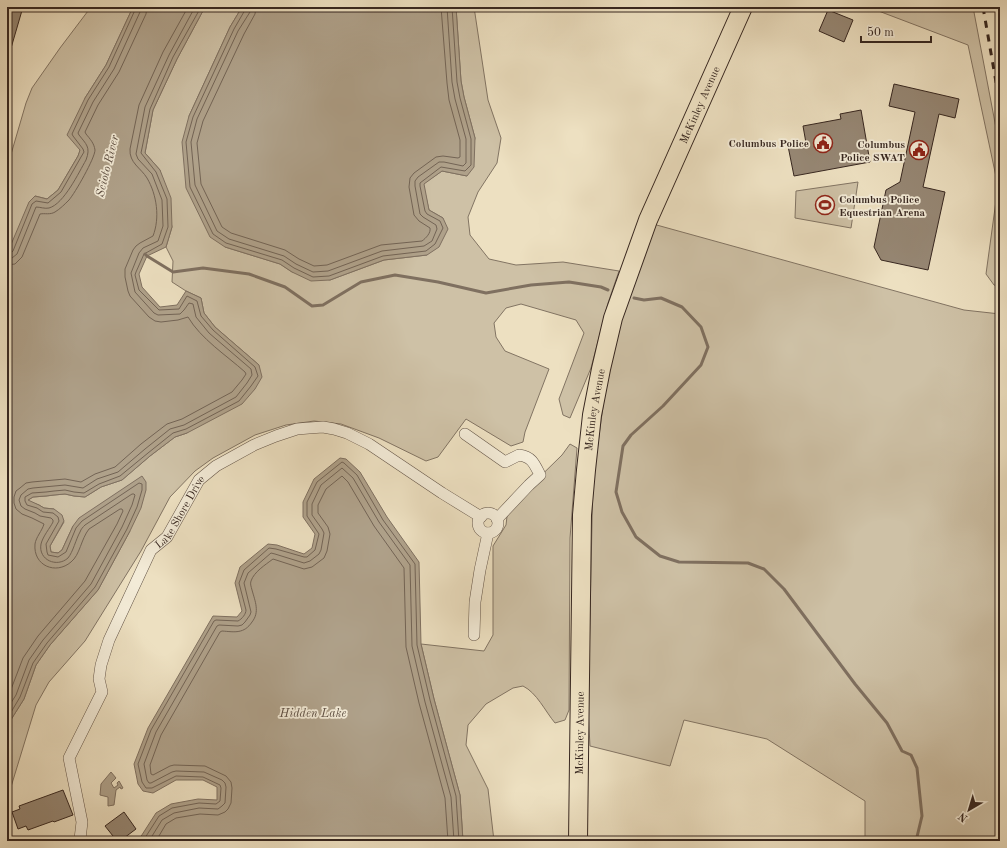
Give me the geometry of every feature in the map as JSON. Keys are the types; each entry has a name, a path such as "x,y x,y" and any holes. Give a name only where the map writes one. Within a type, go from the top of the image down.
{"main road":[{"name":"McKinley Avenue","path":"578,841 582,514 592,415 601,369 613,318 648,220 743,7"}],"street":[{"name":"Lake Shore Drive","path":"80,839 82,822 69,758 102,692 99,679 101,665 109,640 152,550 167,537 199,480 216,466 254,445 297,429 334,429 347,433 369,444 480,517 489,513 497,519"},
{"path":"465,434 505,462 518,454 525,456 532,460 540,474 497,519 498,525 496,528 492,532 488,533"},
{"path":"480,517 479,527 488,533"},
{"path":"474,635 479,578 488,533"}],"shaded area":[{"path":"91,7 133,7 106,65 85,98 80,151 78,156 58,190 47,199 35,196 7,254 7,168 26,103 32,88"},
{"path":"205,7 242,7 230,27 189,116 225,247 280,264 292,272 330,280 384,260 427,255 443,218 429,210 423,184 442,171 467,176 475,138 461,81 456,7 474,7 488,100 501,138 497,163 478,192 468,217 470,235 489,259 516,265 563,262 619,271 608,303 591,368 570,418 563,415 559,399 584,333 576,320 521,304 506,308 494,323 496,337 505,351 549,369 525,432 523,442 511,446 466,419 438,457 426,461 379,438 341,424 314,421 286,425 255,435 213,458 195,471 170,497 141,551 85,641 49,682 36,705 7,800 7,726 24,699 36,665 50,645 98,590 130,531 73,526 62,550 58,553 51,552 50,546 64,522 54,509 44,508 27,501 33,497 65,494 85,497 101,487 122,480 175,437 187,433 259,365 215,327 204,313 201,298 172,282 173,261 166,247 172,227 160,170 145,153 153,110 177,59"},
{"path":"868,7 973,7 1000,149 1000,287 994,285 986,274 998,186 968,45"},
{"name":"Columbus Police Equestrian Arena","path":"858,182 851,228 795,218 796,191"},
{"path":"653,224 964,310 1000,314 1000,841 865,841 865,801 767,739 684,720 670,766 590,746 588,708 593,479 606,385 620,320"},
{"path":"570,444 577,448 570,538 569,710 565,720 555,723 537,698 523,686 513,688 486,704 468,725 466,745 488,789 494,841 463,841 460,795 421,644 484,651 493,635 493,546 506,525 508,508 562,455"}],"water":[{"name":"Scioto River","path":"133,7 205,7 177,59 153,110 145,153 160,170 171,198 172,227 166,247 147,256 139,274 142,287 160,307 177,305 186,291 201,298 204,313 215,327 259,365 262,377 255,389 242,404 187,433 175,437 122,480 101,487 85,497 65,494 33,497 28,500 44,508 54,509 62,515 64,521 50,546 51,552 58,553 62,550 73,526 79,518 142,476 146,482 146,490 141,508 98,590 50,645 36,665 24,699 7,726 7,254 29,202 35,196 47,199 58,190 78,156 80,150 67,135 85,98 106,65"},
{"path":"242,7 456,7 461,81 475,138 474,167 467,176 442,171 424,184 429,210 443,218 448,229 439,247 427,255 384,260 330,280 311,281 292,272 280,264 225,247 210,237 186,188 182,142 189,116 230,27"},
{"name":"Hidden Lake","path":"340,458 346,459 360,472 387,517 419,562 421,644 460,795 463,841 138,841 156,813 171,804 198,799 217,800 217,787 203,780 176,780 153,793 143,791 138,784 134,764 148,728 213,616 237,617 242,611 235,583 240,567 268,544 277,545 304,554 312,548 315,534 303,517 303,502 314,479"},
{"path":"111,772 116,778 111,783 114,788 118,785 117,783 119,781 123,788 121,789 120,787 116,790 114,805 108,806 108,797 100,795 101,784"}],"building":[{"path":"7,7 23,7 9,55 7,55"},
{"path":"828,10 853,20 844,42 819,31"},
{"name":"Columbus Police SWAT","path":"894,84 959,99 955,118 939,114 923,187 945,192 928,270 881,260 874,247 886,190 900,182 915,112 889,106"},
{"name":"Columbus Police","path":"861,110 870,162 794,176 788,146 806,143 803,126 841,119 840,114"},
{"path":"63,790 73,815 28,830 26,826 18,829 12,812 20,809 19,806"},
{"path":"124,812 136,829 120,841 117,841 105,826"}],"waterway":[{"path":"145,254 173,272 203,268 249,274 285,287 312,306 323,305 361,282 395,275 438,282 486,293 531,285 569,282 601,287 608,290"},
{"path":"634,298 644,300 661,298 682,307 701,327 708,347 701,365 663,406 631,435 623,446 616,492 622,512 636,537 660,556 679,562 748,563 764,569 784,589 855,684 887,723 902,751 911,755 917,768 922,816 916,841"}],"railway":[{"path":"983,7 1000,105"}],"place":[{"name":"Columbus Police","path":"823,143"},
{"name":"Columbus Police SWAT","path":"919,150"},
{"name":"Columbus Police Equestrian Arena","path":"825,205"}]}
